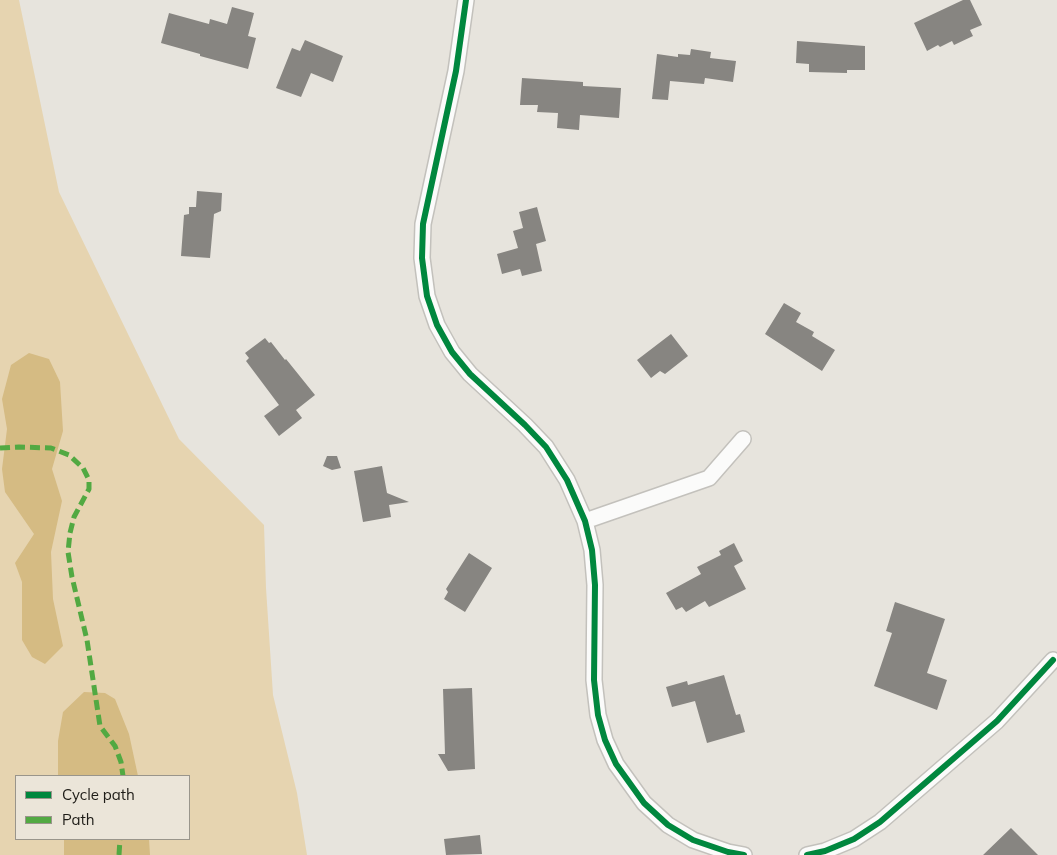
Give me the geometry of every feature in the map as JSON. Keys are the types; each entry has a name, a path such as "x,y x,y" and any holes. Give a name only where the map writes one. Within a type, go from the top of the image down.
{"street":[{"path":"466,0 456,71 423,224 422,258 427,296 437,325 452,352 470,374 546,447 567,480 585,521 592,550 595,585 594,680 598,715 605,740 616,764 644,803 668,824 694,840 728,852 744,855"},
{"path":"585,521 709,478 743,439"},
{"path":"807,855 825,851 854,839 880,822 997,721 1053,660"}],"shaded area":[{"path":"0,0 19,0 59,192 179,439 264,525 273,695 297,793 307,855 0,855"},
{"path":"29,353 49,359 60,382 63,431 52,469 62,501 51,552 53,599 63,646 45,664 32,657 22,640 22,582 15,563 34,534 5,492 2,469 7,429 2,399 11,365"},
{"path":"84,692 105,693 115,699 129,734 138,775 58,775 58,741 63,712"},
{"path":"64,840 149,840 150,855 64,855"}],"building":[{"path":"963,0 970,0 982,25 970,30 973,36 954,45 952,41 927,51 914,23"},
{"path":"232,7 254,13 248,36 256,38 248,69 161,43 169,13 209,24 210,19 227,24"},
{"path":"305,40 343,56 333,82 311,73 301,97 276,88 292,48 300,51"},
{"path":"797,41 865,46 865,70 847,70 847,73 809,72 809,64 796,63"},
{"path":"691,49 711,52 710,58 736,61 733,82 705,78 704,84 670,81 668,100 652,99 657,54 678,57 678,54 690,55"},
{"path":"522,78 583,82 583,86 621,88 619,118 580,115 579,130 557,128 558,113 537,112 538,105 520,105"},
{"path":"197,191 222,193 221,211 214,214 210,258 181,256 184,215 189,214 189,207 196,207"},
{"path":"537,207 546,241 536,244 542,271 522,276 520,269 502,274 497,254 518,248 513,231 523,228 519,212"},
{"path":"784,303 801,313 796,322 814,332 812,336 835,350 822,371 765,334"},
{"path":"671,334 688,356 665,374 660,371 651,378 637,360"},
{"path":"265,338 286,359 315,395 296,410 302,418 279,436 264,416 279,405 246,361 249,358 245,353"},
{"path":"327,456 337,456 341,468 332,470 323,466"},
{"path":"382,466 387,493 409,502 389,505 391,517 363,522 354,471"},
{"path":"734,543 743,561 734,566 746,589 709,607 705,601 686,612 682,607 676,610 666,593 701,574 697,567 721,555 719,551"},
{"path":"469,553 492,568 465,612 444,599 448,592 446,589"},
{"path":"895,602 945,619 927,673 947,680 937,710 874,686 892,633 886,631"},
{"path":"724,675 736,715 740,714 745,732 707,743 695,701 672,707 666,687 687,681 688,685"},
{"path":"472,688 475,769 448,771 438,754 445,754 443,689"},
{"path":"1011,828 1038,855 983,855"},
{"path":"480,835 482,854 446,855 444,839"}],"marked path":[{"path":"0,448 51,448 69,455 83,468 89,480 89,489 74,517 68,552 87,640 100,726 115,746 121,762 123,775"},
{"path":"119,855 120,840"}],"cycle path":[{"path":"466,0 456,71 423,224 422,258 427,296 437,325 452,352 470,374 546,447 567,480 585,521 592,550 595,585 594,680 598,715 605,740 616,764 644,803 668,825 693,840 728,852 744,855"},
{"path":"807,855 825,851 854,839 880,822 997,721 1053,660"}]}
